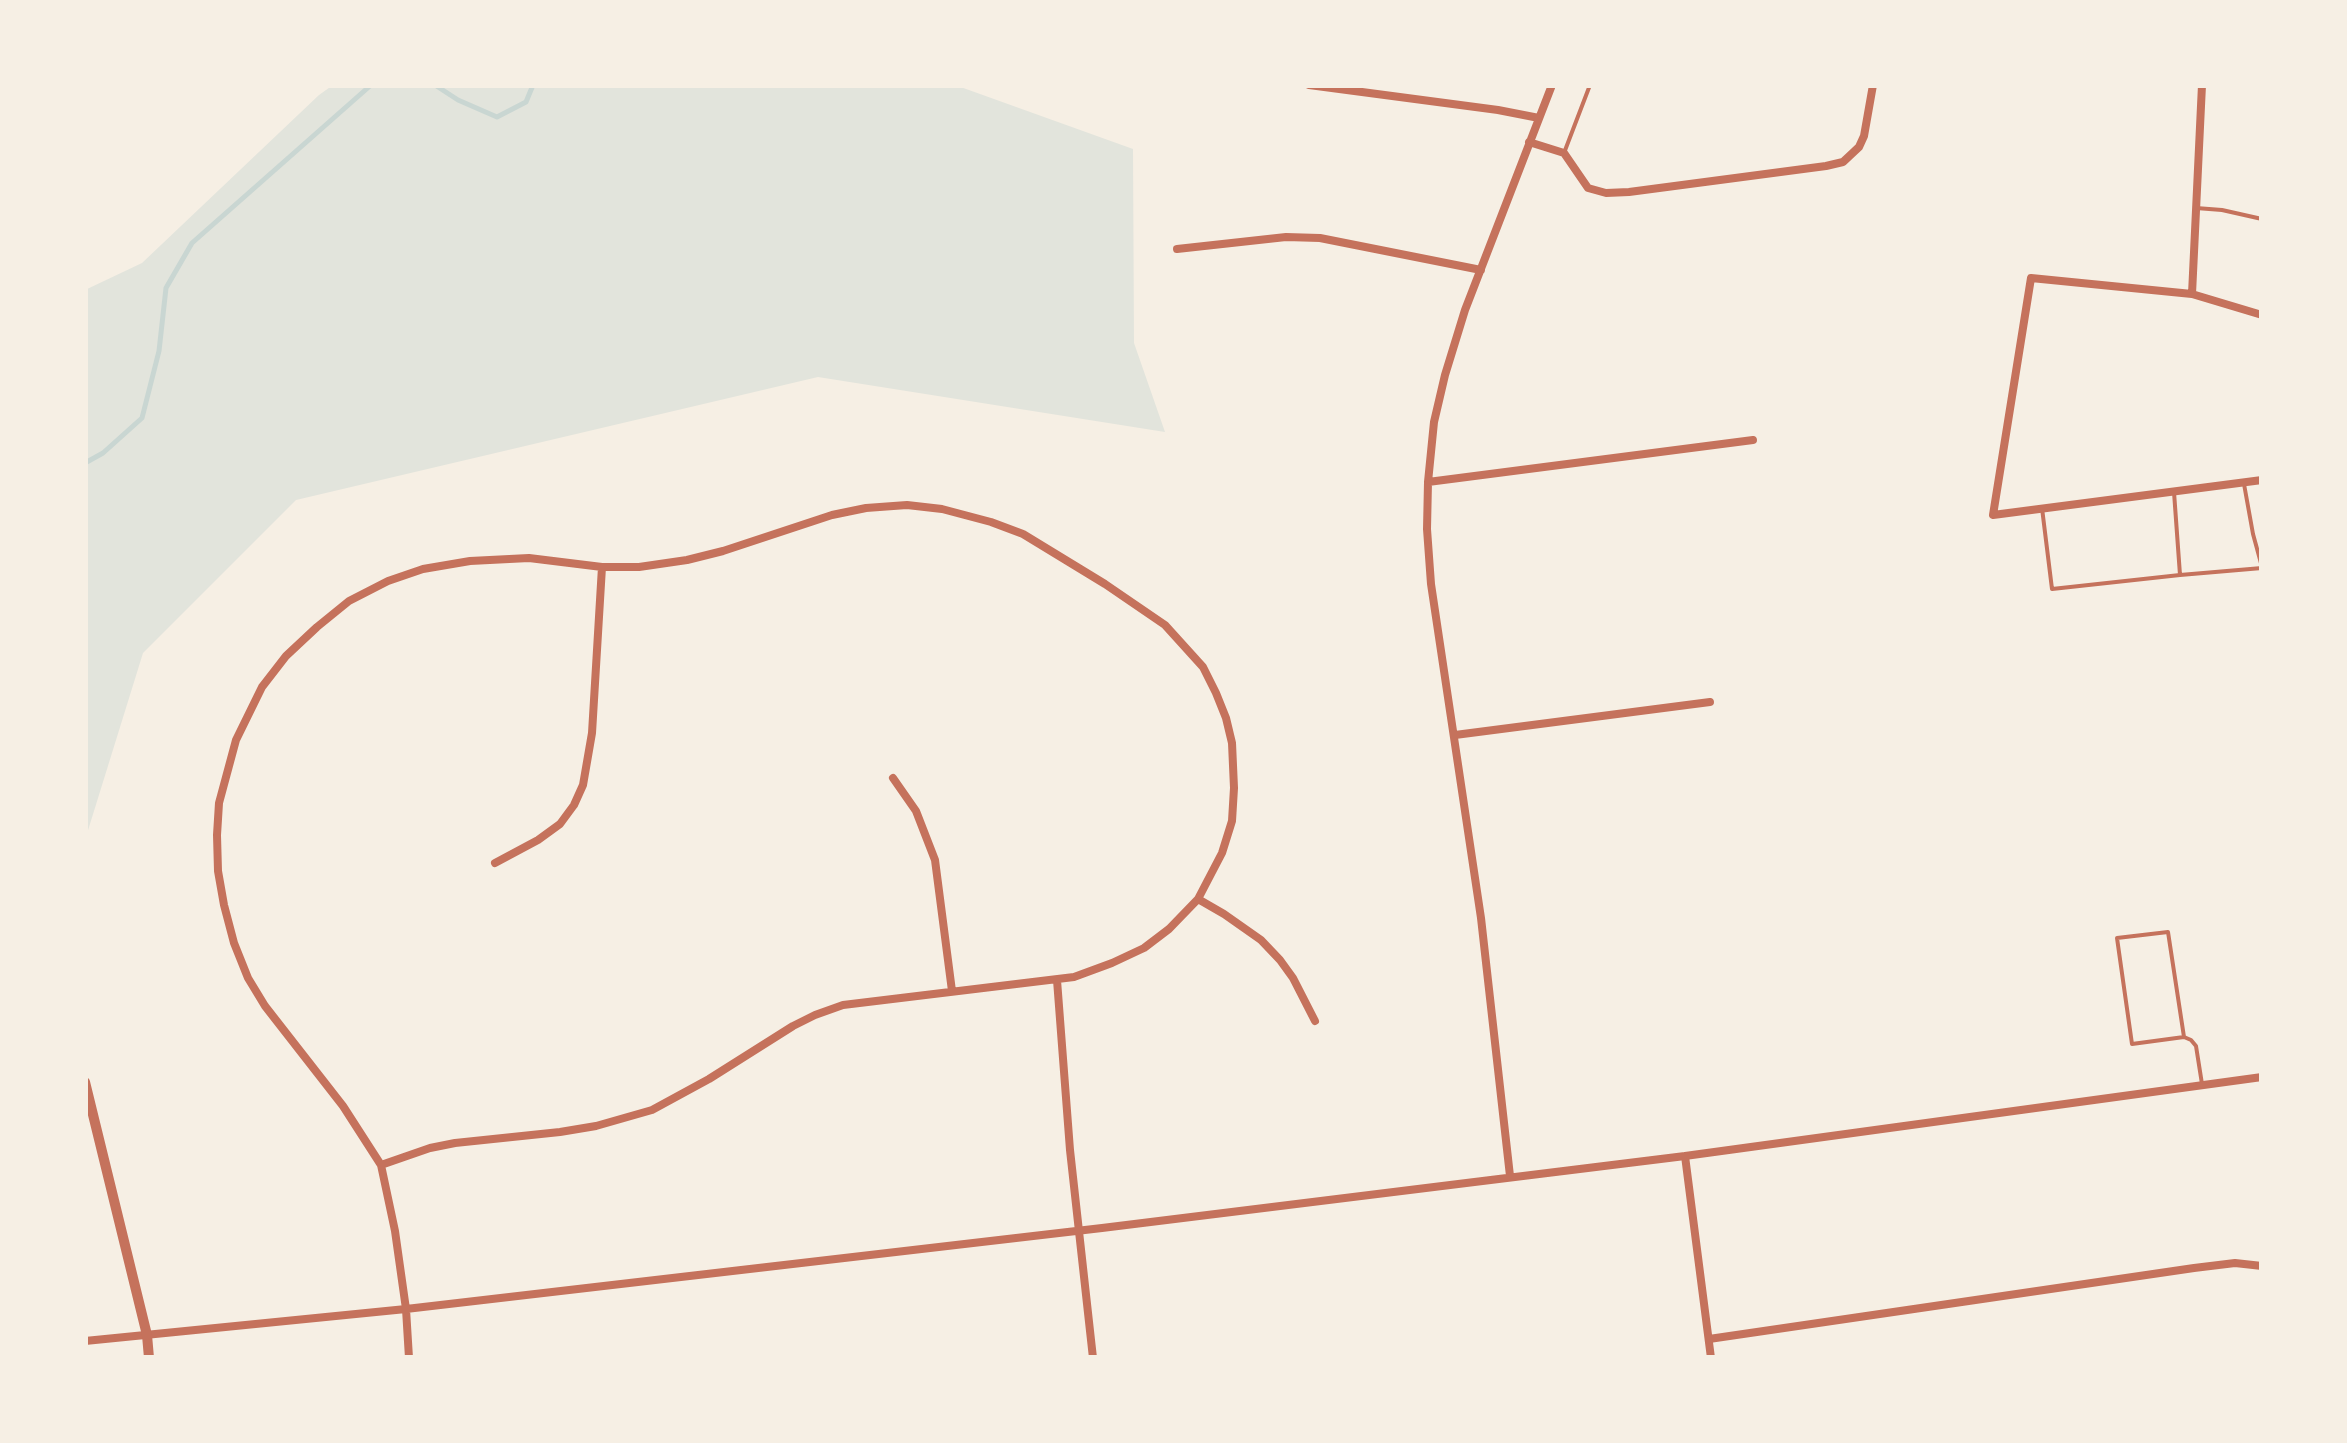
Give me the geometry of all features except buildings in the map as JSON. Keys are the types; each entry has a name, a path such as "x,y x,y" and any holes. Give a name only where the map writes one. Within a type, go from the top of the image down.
{"street":[{"path":"1309,85 1539,118"},
{"path":"1510,1176 1480,918 1431,584 1428,482 1444,375 1465,310 1552,85"},
{"path":"1528,142 1564,153 1588,188 1606,193 1826,166 1843,162 1859,147 1873,85"},
{"path":"2192,294 2202,85"},
{"path":"1177,249 1286,237 1320,238 1482,270"},
{"path":"2262,315 2192,294 2030,278 1993,515 2262,480"},
{"path":"1428,482 1753,440"},
{"path":"380,1165 430,1148 596,1126 652,1110 815,1015 843,1005 1074,978 1144,948 1198,899 1222,853 1232,821 1232,743 1216,693 1196,658 1165,625 1023,534 942,509 908,506 866,508 817,519 723,551 639,567 602,567 529,558 470,561 423,569 388,581 350,601 317,627 286,656 262,687 236,740 219,803 218,872 234,943 248,978 265,1006 343,1106 380,1165 392,1217 410,1358"},
{"path":"496,863 560,824 583,785 592,733 602,567"},
{"path":"1455,735 1710,702"},
{"path":"893,778 916,811 936,860 952,991"},
{"path":"1198,899 1260,940 1280,960 1315,1022"},
{"path":"1056,980 1094,1358"},
{"path":"85,1342 406,1309 1079,1230 1684,1156 2262,1076"},
{"path":"85,1082 147,1335 149,1358"},
{"path":"1684,1156 1711,1358"},
{"path":"1708,1339 2194,1268 2235,1263 2262,1266"}],"lane":[{"path":"1564,153 1590,85"},
{"path":"2196,208 2262,219"},
{"path":"2042,508 2052,589 2262,568 2244,482"},
{"path":"2174,492 2180,575"},
{"path":"2184,1037 2168,932 2116,938 2132,1044 2184,1037 2191,1040 2196,1046 2202,1084"}],"shaded area":[{"path":"333,85 955,85 1133,149 1134,343 1165,432 818,377 296,500 143,653 85,840 85,290 142,263"}],"waterway":[{"path":"85,463 103,453 142,418 159,351 166,288 192,243 371,85"},
{"path":"435,85 497,117 526,102 533,85"}]}
